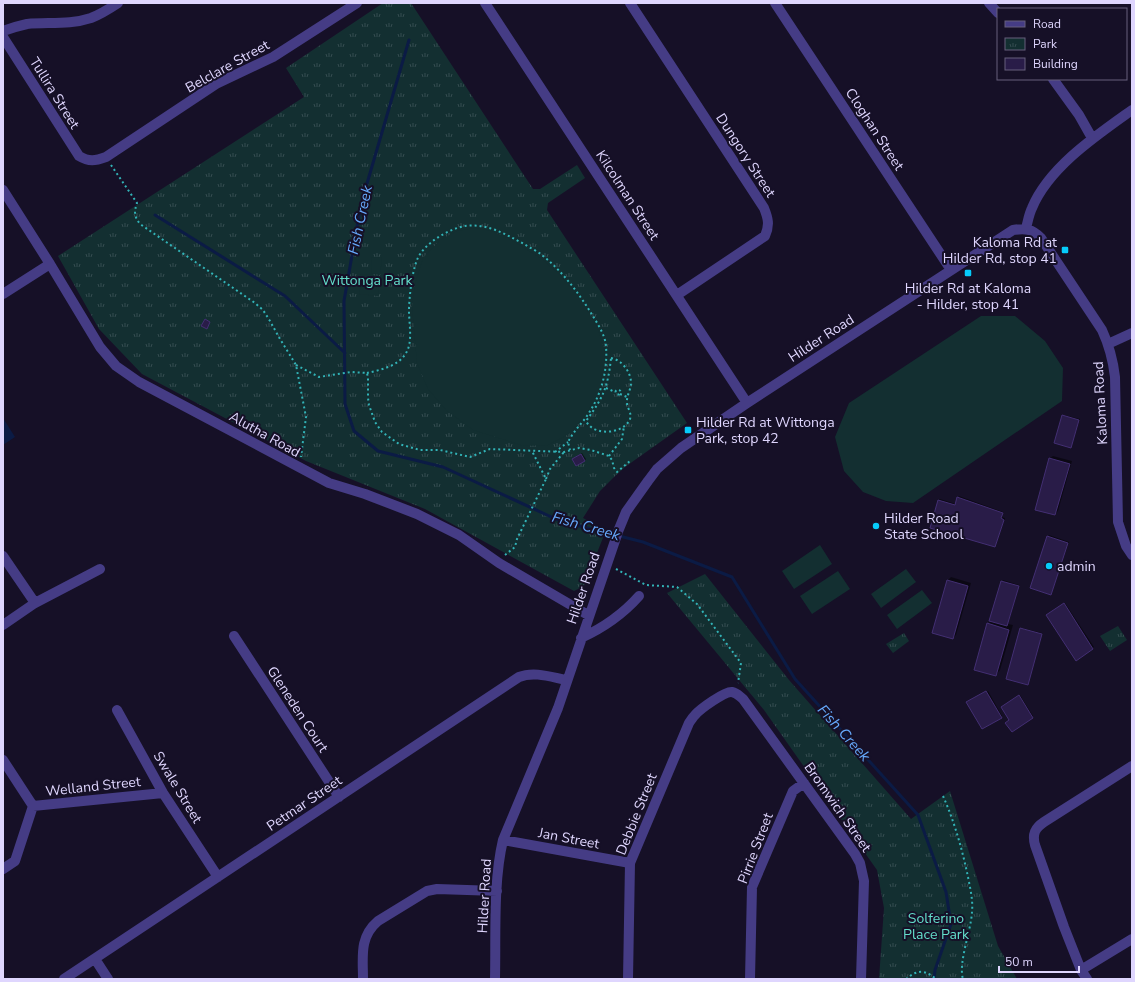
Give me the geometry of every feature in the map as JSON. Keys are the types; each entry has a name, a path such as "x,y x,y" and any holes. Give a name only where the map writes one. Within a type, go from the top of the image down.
{"street":[{"path":"3,31 28,24 75,21 90,18 102,13 118,3"},
{"name":"Belclare Street","path":"87,161 95,161 106,157 216,84 273,57 357,3"},
{"name":"Kilcolman Street","path":"485,3 747,403"},
{"name":"Dungory Street","path":"630,3 764,208 768,218 769,228 765,236 676,295"},
{"name":"Cloghan Street","path":"775,3 951,270"},
{"path":"989,3 997,12"},
{"name":"Tullira Street","path":"3,37 73,148 79,156 87,161"},
{"path":"1054,80 1079,115 1092,138"},
{"path":"1026,228 1034,203 1053,176 1092,138 1132,110"},
{"name":"Alutha Road","path":"3,190 50,264 91,334 116,366 139,382 298,468 329,483 365,494 417,514 459,535 499,563 588,615"},
{"name":"Hilder Road","path":"495,979 498,861 503,840 558,708 618,529 634,501 657,469 681,448 747,403 1013,230 1026,228"},
{"name":"Kaloma Road","path":"1026,228 1034,231 1041,238 1102,330 1108,344 1115,377 1118,522 1126,546 1132,554"},
{"path":"3,294 50,264"},
{"path":"1108,344 1132,333"},
{"path":"3,556 35,603"},
{"path":"3,625 35,603 100,569"},
{"name":"Hilder Road","path":"581,638 600,629 629,607 639,596"},
{"name":"Gleneden Court","path":"234,636 339,797"},
{"name":"Petmar Street","path":"64,979 519,677 526,674 533,674 567,680"},
{"name":"Debbie Street","path":"628,979 630,863 689,723 700,710 727,692 737,694"},
{"name":"Bromwich Street","path":"737,694 743,699 855,854 863,872 861,979"},
{"name":"Swale Street","path":"117,710 163,793 218,877"},
{"name":"Welland Street","path":"3,760 33,806 163,793"},
{"path":"1132,766 1038,826 1034,835 1035,845 1057,909 1084,975 1132,939"},
{"name":"Pirrie Street","path":"750,979 752,887 793,791 804,783"},
{"path":"3,869 15,861 33,806"},
{"name":"Jan Street","path":"503,840 630,863"},
{"path":"363,979 364,941 372,926 378,921 427,891 437,889 497,891"},
{"path":"95,959 108,979"}],"path":[{"path":"106,157 137,203 134,211 136,219 145,228 189,257 263,310 296,365 306,416 302,454 298,468"},
{"path":"296,365 319,377 351,372 367,373 380,370 400,361 407,353 410,340 409,310 414,273 417,260 425,248 433,241 450,231 465,226 484,226 498,230 542,255 561,274 581,297 599,326 606,345 602,387 596,402 584,420 573,432 568,442 555,452"},
{"path":"611,358 614,358 623,364 627,370 631,383 628,397 627,404 631,415 630,419 624,426 613,431 605,432 592,428 586,421 600,402 606,388 611,358"},
{"path":"367,373 369,405 376,422 382,432 399,444 420,450 440,450 470,457 490,449 564,452 579,448 609,456 617,472 630,462"},
{"path":"606,388 615,392 617,395 620,394 628,397"},
{"path":"609,456 622,439 624,434 624,426"},
{"path":"568,442 570,450"},
{"path":"532,451 546,479"},
{"path":"499,563 503,557 515,547 550,469 564,452"},
{"path":"606,564 646,585 677,588 697,604 741,663 737,694"},
{"path":"943,796 951,814 959,839 973,901 971,924 962,966 963,979"},
{"path":"906,979 916,973 922,972 927,972 936,979"}],"green space":[{"name":"Wittonga Park","path":"383,3 411,3 533,189 540,189 577,165 585,178 548,203 547,210 687,423 625,467 600,491 583,518 606,530 584,586 574,591 425,509 306,461 142,374 99,329 58,256 304,97 286,68"},
{"path":"475,228 492,231 508,238 542,259 561,276 580,298 597,326 605,352 604,374 599,394 584,417 569,434 548,445 524,446 473,430 446,410 428,389 417,363 412,307 415,284 423,258 440,240 457,231"},
{"path":"372,257 382,258 380,275 371,273"},
{"path":"361,274 380,276 378,296 359,294"},
{"path":"981,316 1015,316 1045,341 1063,368 1062,401 913,503 886,501 863,492 844,471 835,437 849,403"},
{"path":"820,545 832,564 794,589 782,571"},
{"path":"906,569 916,582 881,608 871,594"},
{"path":"838,571 850,589 812,614 800,596"},
{"name":"Solferino Place Park","path":"705,574 789,680 911,819 950,791 998,946 1017,979 879,979 884,908 877,870 764,710 667,593"},
{"path":"922,590 932,603 897,629 887,615"},
{"path":"1118,626 1127,640 1110,651 1100,636"},
{"path":"904,633 909,641 893,653 886,644"}],"water":[{"path":"3,418 15,437 3,445"}],"building":[{"path":"205,319 210,322 207,329 201,326"},
{"path":"1062,415 1079,420 1071,448 1054,443"},
{"path":"581,454 585,461 576,466 572,459"},
{"path":"1049,458 1070,464 1055,515 1035,510"},
{"path":"957,497 1003,513 1001,518 1004,520 995,547 930,528 938,500 955,505"},
{"name":"admin","path":"1047,536 1068,543 1051,595 1030,588"},
{"path":"947,580 968,586 953,639 932,633"},
{"path":"1001,581 1019,586 1007,626 989,621"},
{"path":"1064,603 1093,649 1076,661 1046,615"},
{"path":"987,623 1009,630 996,676 974,670"},
{"path":"1020,628 1042,634 1028,685 1006,679"},
{"path":"986,691 1002,718 982,729 966,702"},
{"path":"1019,695 1033,718 1012,732 1005,723 1009,720 1001,707"}],"waterway":[{"name":"Fish Creek","path":"409,40 361,204 344,301 345,404 354,431 378,451 443,467 560,521 643,542 732,577 795,679 918,815 946,892 951,924 935,970 934,979"},
{"path":"155,215 285,296 345,353"}],"place":[{"name":"Kaloma Rd at Hilder Rd, stop 41","path":"1065,250"},
{"name":"Hilder Rd at Kaloma - Hilder, stop 41","path":"968,273"},
{"name":"Hilder Rd at Wittonga Park, stop 42","path":"688,430"},
{"name":"Hilder Road State School","path":"876,526"},
{"name":"admin","path":"1049,566"}]}
